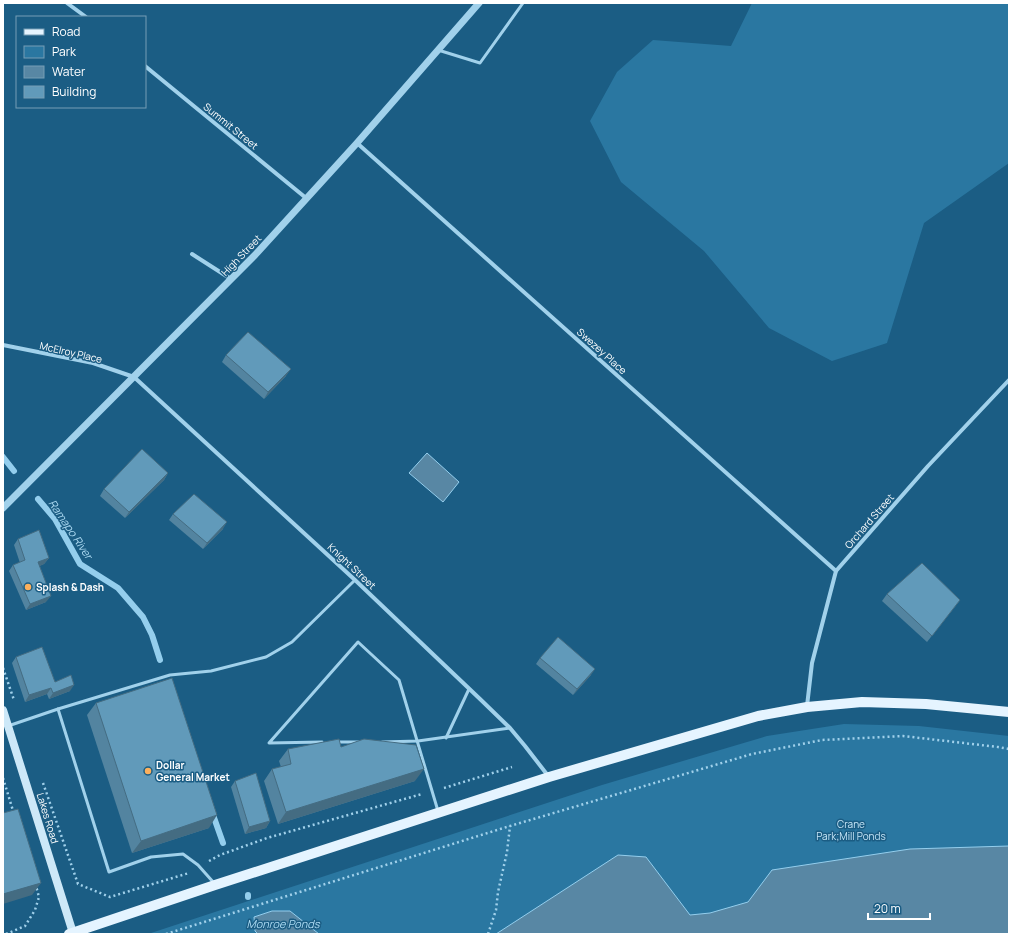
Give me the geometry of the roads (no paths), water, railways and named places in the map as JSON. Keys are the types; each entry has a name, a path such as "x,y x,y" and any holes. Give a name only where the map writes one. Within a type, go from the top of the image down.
{"main road":[{"path":"71,934 215,885 549,777 758,716 807,707 862,702 912,703 1009,712"},
{"name":"Lakes Road","path":"3,710 71,934"}],"street":[{"path":"67,3 85,16"},
{"name":"High Street","path":"3,508 255,255 357,143 479,3"},
{"name":"Summit Street","path":"146,67 306,198"},
{"name":"Swezey Place","path":"357,143 836,571"},
{"path":"192,254 232,279"},
{"name":"McElroy Place","path":"3,345 93,363 134,377"},
{"name":"Knight Street","path":"134,377 355,580 510,728 526,746 549,777"},
{"name":"Orchard Street","path":"807,707 812,663 836,571 928,466 1009,380"}],"lane":[{"path":"438,50 480,63 523,3"},
{"path":"8,726 58,709 170,675 211,671 266,657 292,642 355,580"},
{"path":"324,742 269,743 358,642 399,680 439,813"},
{"path":"446,738 469,689"},
{"path":"58,709 109,872 151,857 183,854 198,865 215,885"},
{"path":"379,742 418,741 510,728"},
{"path":"332,742 363,742"}],"water":[{"path":"427,453 459,482 443,502 409,473"},
{"path":"1009,846 1009,934 496,934 618,855 646,857 690,915 710,913 748,902 772,870 910,849"},
{"name":"Monroe Ponds","path":"272,911 290,911 319,934 258,934 255,931 254,917"}],"waterway":[{"name":"Ramapo River","path":"3,457 14,471"},
{"name":"Ramapo River","path":"38,499 55,519 80,564 118,588 143,617 152,635 160,660"},
{"name":"Ramapo River","path":"212,812 223,843"}],"place":[{"name":"Splash & Dash","path":"28,587"},
{"name":"Dollar General Market","path":"148,771"}],"park label":[{"name":"Crane Park;Mill Ponds","path":"851,830"}]}
